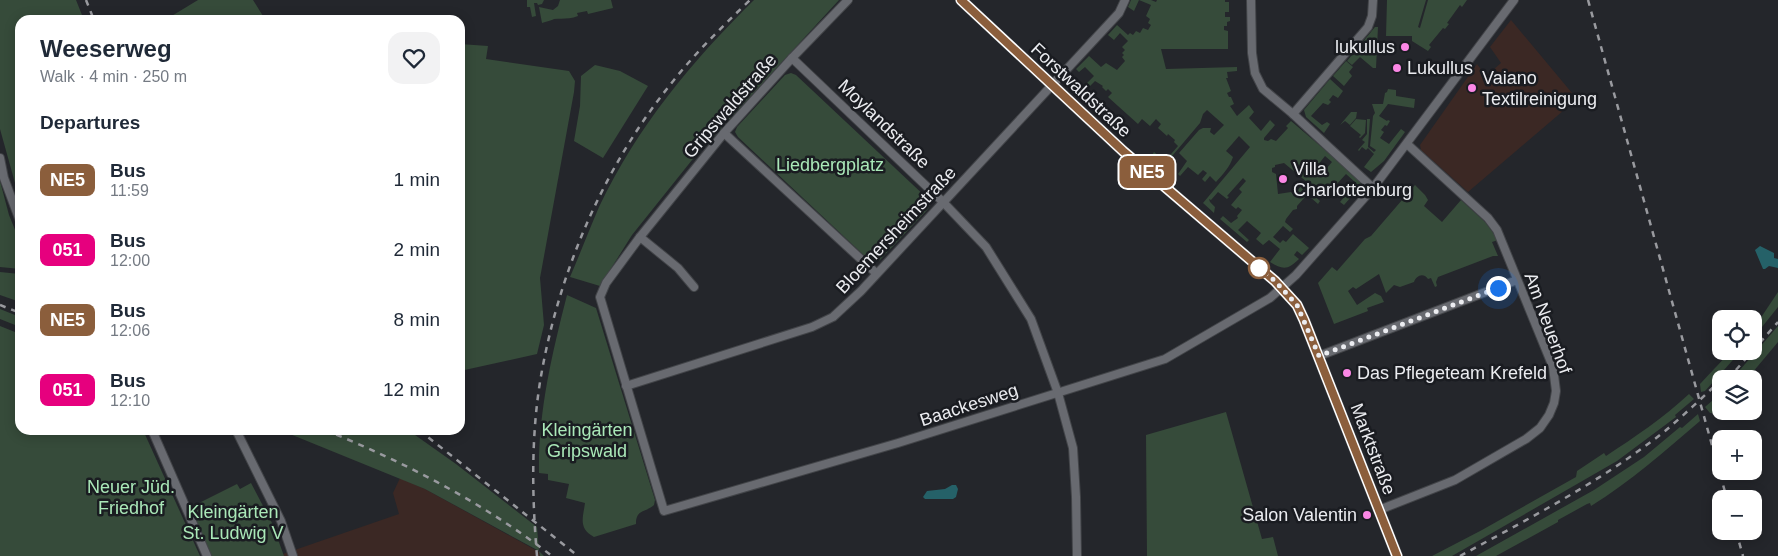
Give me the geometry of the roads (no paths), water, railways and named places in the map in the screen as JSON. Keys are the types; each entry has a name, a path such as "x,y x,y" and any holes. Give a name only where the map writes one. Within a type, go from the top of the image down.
{"street":[{"name":"Gripswaldstraße","path":"664,510 600,298 606,283 640,237 724,133 848,0"},
{"name":"Forstwaldstraße","path":"961,0 1123,151 1243,253 1293,300"},
{"name":"Bloemersheimstraße","path":"626,386 812,327 834,317 1119,13 1124,0"},
{"path":"1251,0 1252,54 1255,73 1263,89 1373,188"},
{"path":"1293,114 1368,27 1372,16 1373,0"},
{"name":"Baackesweg","path":"664,510 880,448 1165,359 1271,297 1296,275 1373,188 1514,0"},
{"name":"Moylandstraße","path":"792,58 943,202 986,247 1031,319 1058,393 1073,448 1077,556"},
{"path":"724,133 876,273"},
{"name":"Am Neuerhof","path":"1379,510 1455,480 1526,439 1540,428 1549,415 1556,390 1552,367 1497,230 1488,218 1407,144"},
{"path":"0,158 4,178 15,208"},
{"path":"640,237 678,268 694,287"},
{"path":"1319,356 1517,280"},
{"name":"Marktstraße","path":"1293,300 1304,320 1319,356 1397,556"},
{"path":"154,435 207,556"},
{"path":"238,435 281,521 293,556"}],"water":[{"path":"1760,246 1774,253 1774,258 1778,259 1778,268 1769,266 1763,269 1755,250"},
{"path":"956,485 958,489 956,497 953,499 925,499 923,497 927,491 945,489"}],"railway":[{"path":"86,0 92,15"},
{"path":"537,556 533,469 537,403 548,341 572,261 606,184 626,148 649,113 692,59 750,0"},
{"path":"1588,0 1724,490"},
{"path":"0,305 15,311"},
{"path":"1736,370 1778,322"},
{"path":"1460,556 1591,483 1665,431 1712,388"},
{"path":"337,435 385,456 443,485 498,518 552,556"},
{"path":"425,435 578,556"},
{"path":"1739,540 1743,556"}],"place":[{"name":"lukullus","path":"1405,47"},
{"name":"Lukullus","path":"1397,68"},
{"name":"Vaiano Textilreinigung","path":"1472,88"},
{"name":"Villa Charlottenburg","path":"1283,179"},
{"name":"Das Pflegeteam Krefeld","path":"1347,373"},
{"name":"Salon Valentin","path":"1367,515"}],"park label":[{"name":"Liedbergplatz","path":"830,165"},
{"name":"Kleingärten Gripswald","path":"587,440"},
{"name":"Neuer Jüd. Friedhof","path":"131,497"},
{"name":"Kleingärten St. Ludwig V","path":"233,522"}]}
